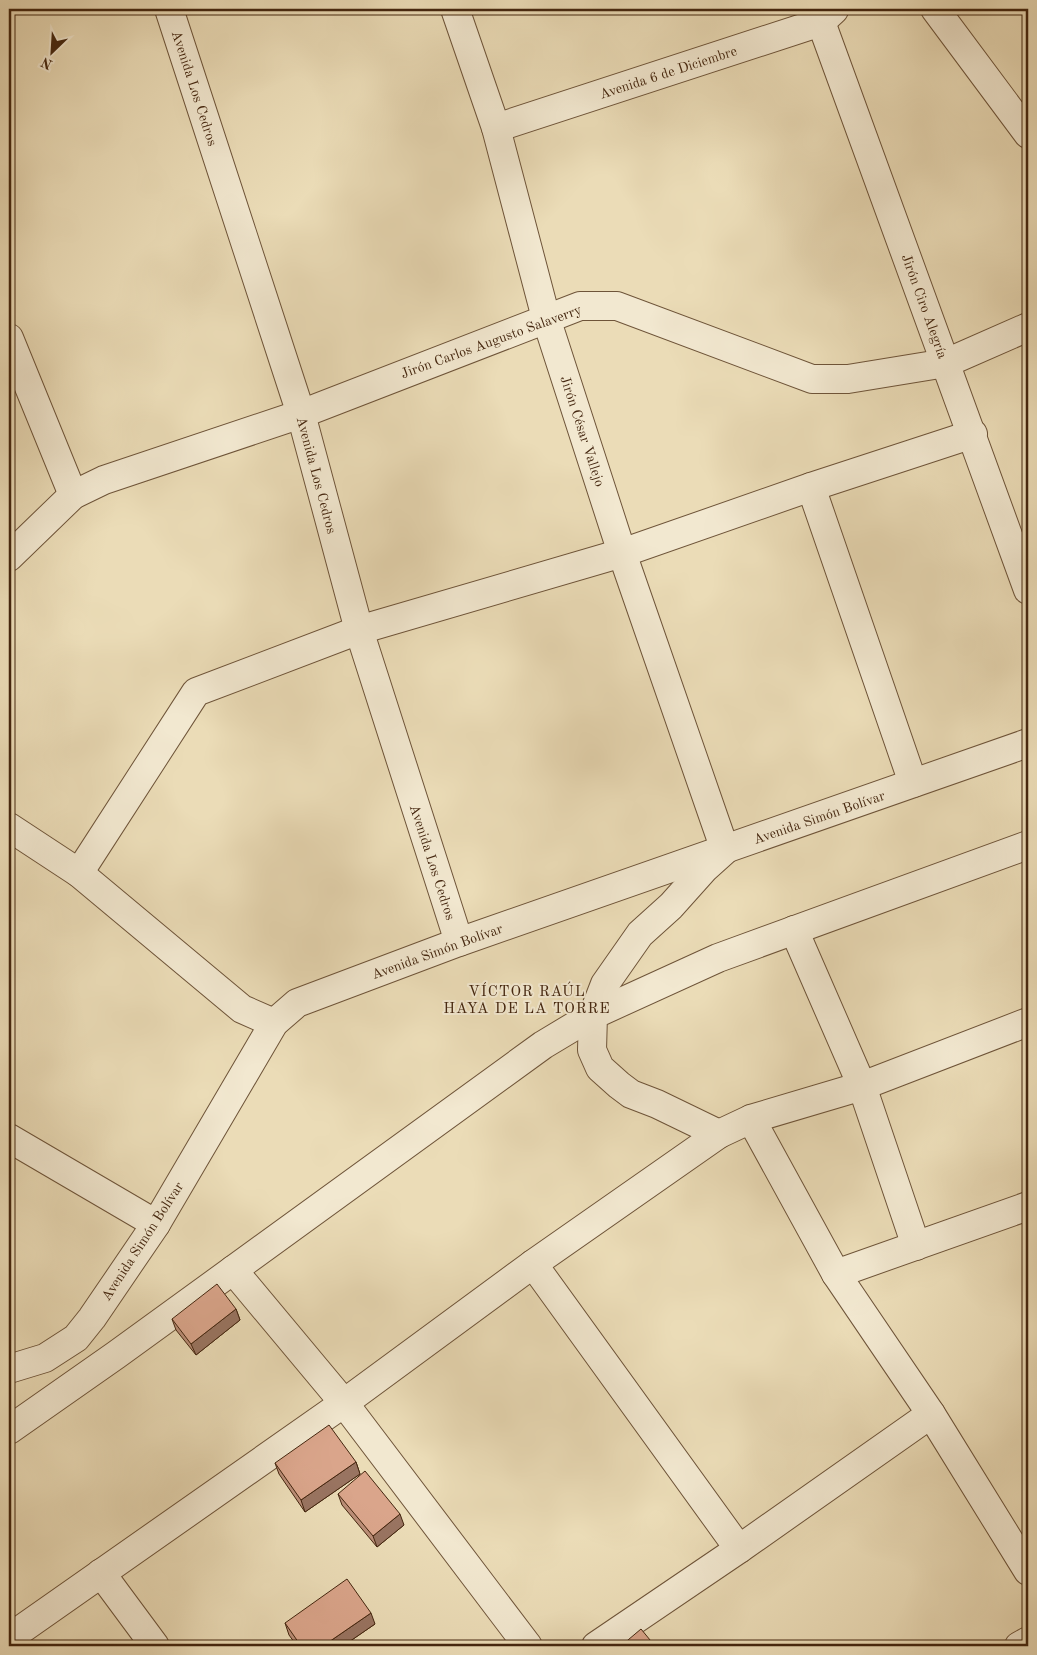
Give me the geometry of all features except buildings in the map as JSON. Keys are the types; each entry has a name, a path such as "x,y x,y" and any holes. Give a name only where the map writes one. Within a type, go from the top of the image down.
{"street":[{"name":"Avenida Los Cedros","path":"169,9 301,414 359,630 459,942"},
{"name":"Jirón César Vallejo","path":"455,9 496,128 546,318 622,553 725,850"},
{"path":"935,9 1028,134"},
{"name":"Avenida 6 de Diciembre","path":"496,128 828,15"},
{"name":"Jirón Ciro Alegría","path":"828,15 946,363 1028,590"},
{"name":"Jirón Carlos Augusto Salaverry","path":"9,557 73,495 104,480 301,414 580,306 617,306 812,379 848,379 946,363 1028,328"},
{"path":"9,338 73,495"},
{"path":"80,873 196,692 359,630 622,553 811,487 973,434"},
{"path":"811,487 913,783"},
{"name":"Avenida Simón Bolívar","path":"9,1370 45,1358 76,1338 92,1318 156,1224 274,1022 297,1003 459,942 1028,743"},
{"path":"9,827 80,873 242,1009 274,1022"},
{"path":"9,1430 116,1355 543,1045 593,1015 718,958 1028,845"},
{"path":"719,1134 657,1104 631,1094 600,1068 592,1050 593,1015 605,984 640,934 671,906 705,868 725,850"},
{"path":"794,930 862,1086 916,1246"},
{"path":"9,1638 344,1403 533,1264 719,1134 751,1119 862,1086 1028,1022"},
{"path":"751,1119 836,1274 931,1414 1028,1570"},
{"path":"9,1138 156,1224"},
{"path":"836,1274 1028,1206"},
{"path":"533,1264 739,1549"},
{"path":"233,1270 344,1403 528,1646"},
{"path":"92,1318 116,1355"},
{"path":"596,1646 739,1549 931,1414"},
{"path":"101,1573 155,1646"},
{"path":"1019,1646 1028,1642"}],"district":[{"name":"VÍCTOR RAÚL HAYA DE LA TORRE","path":"527,1000"}]}
